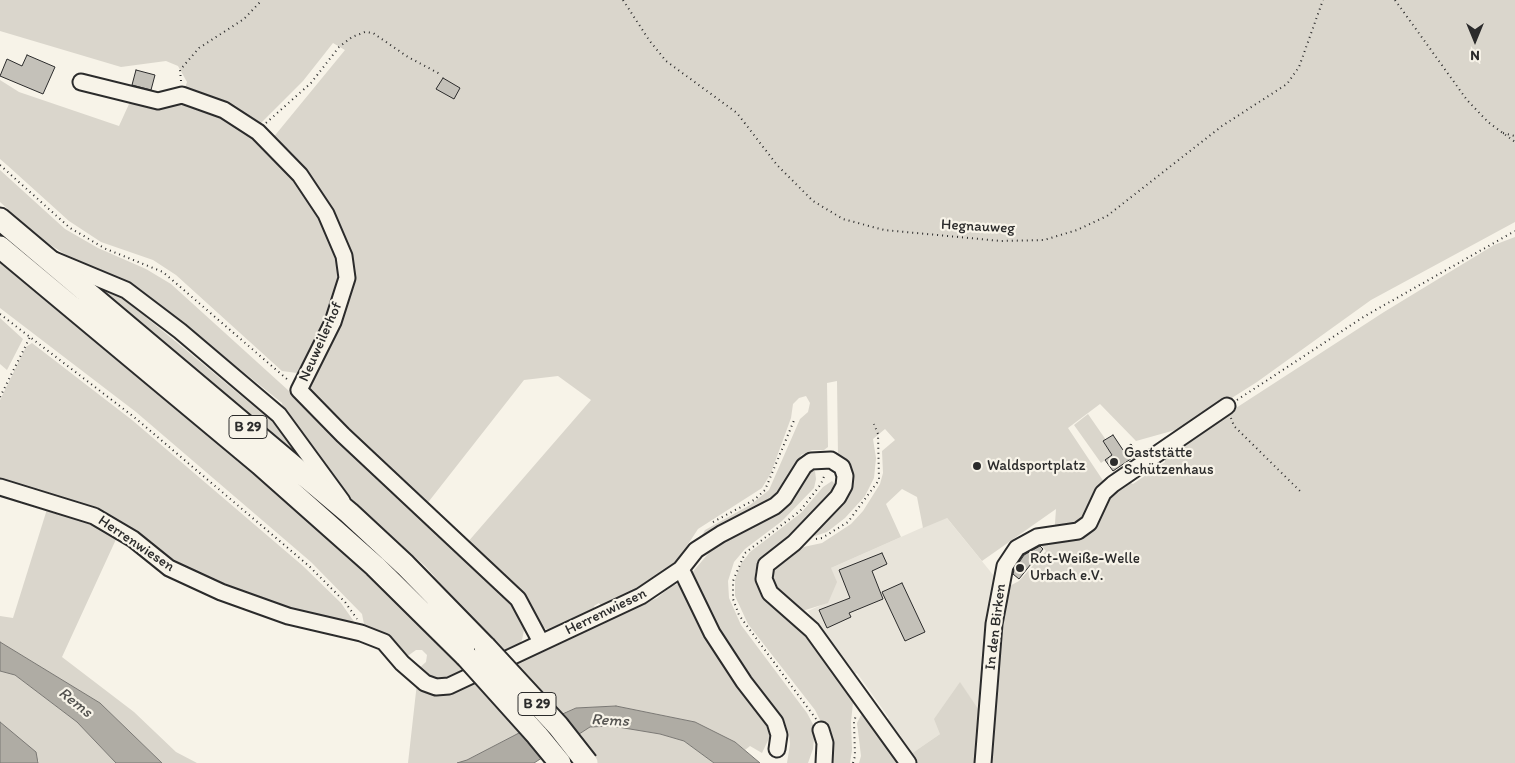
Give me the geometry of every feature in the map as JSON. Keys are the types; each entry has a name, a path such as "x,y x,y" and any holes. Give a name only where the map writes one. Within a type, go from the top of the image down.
{"highway":[{"name":"B 29","path":"0,220 349,513 405,565 560,763"},
{"name":"B 29","path":"0,247 268,471 475,652 558,726 587,763"}],"street":[{"path":"81,82 158,101 182,95"},
{"name":"Neuweilerhof","path":"182,95 224,110 258,132 300,175 326,214 344,256 347,278 333,322 300,390 343,435 518,600 542,642"},
{"path":"40,254 126,290 180,331 279,415 333,486 349,513"},
{"name":"In den Birken","path":"983,763 994,624 1004,566 1017,548 1038,537 1078,531 1084,527 1089,523 1104,493 1113,484 1228,406"},
{"name":"Herrenwiesen","path":"0,487 94,516 133,539 169,568 221,592 288,616 361,633 384,642 402,663 425,683 436,687 449,686 542,642 579,627 641,596 681,569 696,550 721,534 775,506 784,498 804,466 811,460 831,460 842,467 844,486 838,497 794,543 766,565 764,579 770,593 812,630 908,763"},
{"path":"681,569 712,633 744,682 775,722 779,735 777,749"},
{"path":"821,730 825,743 824,763"}],"path":[{"path":"182,95 180,70 199,48 244,19 262,0"},
{"name":"Hegnauweg","path":"623,0 666,62 737,113 777,165 814,201 843,219 884,230 1001,242 1044,240 1077,230 1107,216 1222,126 1287,84 1299,67 1323,0"},
{"path":"1395,0 1466,100 1488,122 1515,142"},
{"path":"258,132 273,116 311,83 339,47 352,37 365,32 373,33 408,57 440,74"},
{"path":"1501,132 1515,136"},
{"path":"0,165 70,228 106,249 163,272 300,390"},
{"path":"1302,493 1234,426 1228,406 1365,316 1515,231"},
{"path":"0,314 134,417 309,566 356,615 361,633"},
{"path":"0,397 30,337"},
{"path":"708,526 754,500 765,490 795,418"},
{"path":"853,763 855,756 854,722 856,716 867,705"}],"shaded area":[{"path":"0,0 1515,0 1515,222 1371,300 1257,382 1186,427 1136,441 1100,404 1068,428 1110,491 1125,480 1133,484 1165,462 1165,454 1384,312 1494,245 1515,237 1515,763 985,763 1004,589 1019,581 1046,551 1036,540 1054,537 1056,509 982,561 947,518 923,528 917,497 902,489 886,504 901,537 831,568 837,582 828,603 802,611 779,595 771,582 771,572 776,563 794,549 822,543 851,524 863,511 880,484 883,473 882,451 895,440 885,429 873,439 876,458 874,478 865,496 845,518 827,532 815,536 813,533 850,491 853,478 851,467 838,456 837,381 827,383 828,447 824,450 812,450 801,455 789,481 778,497 703,539 701,537 705,530 750,505 769,490 800,419 808,412 810,403 806,396 799,398 793,404 791,418 771,473 762,488 698,529 675,564 634,595 601,607 599,603 594,606 596,612 556,631 546,629 532,618 467,543 591,400 558,376 524,380 426,505 313,398 310,386 350,261 272,139 345,50 333,43 303,81 260,124 224,104 184,91 187,82 178,66 166,61 121,67 0,31"},
{"path":"0,80 19,92 119,126 129,104 178,104 180,100 234,118 303,187 325,217 345,279 306,369 297,373 282,371 176,275 153,260 101,242 69,221 0,159"},
{"path":"0,170 65,229 98,248 146,269 171,284 289,391 306,403 520,610 525,625 522,640 515,650 506,656 425,566 350,498 284,415 282,403 141,290 71,258 41,239 0,202"},
{"path":"0,263 347,553 464,672 450,679 438,681 425,677 417,670 426,662 427,655 422,650 416,650 405,658 370,632 364,624 362,614 311,562 136,412 0,308"},
{"path":"85,280 110,288 180,345 269,419 296,445 303,460"},
{"path":"0,318 23,339 7,370 0,364"},
{"path":"32,343 132,420 303,566 341,603 355,623 351,627 246,598 167,560 131,535 0,483 0,400 26,347"},
{"path":"1088,414 1106,440 1103,442 1112,455 1101,463 1074,425"},
{"path":"813,469 816,479 814,488 782,521 745,549 734,562 728,581 729,598 741,625 807,713 815,728 813,749 808,763 787,763 790,744 789,733 727,652 690,575 719,541 778,512 789,504 808,472"},
{"path":"832,481 835,484 831,494 813,518 762,561 755,572 756,585 766,598 805,632 854,693 850,763 826,763 823,726 815,710 748,624 735,596 735,580 741,564 750,552 801,513 823,487"},
{"path":"48,506 86,519 118,535 62,657 134,712 176,752 197,763 162,763 100,703 0,642 0,616 13,618"},
{"path":"946,517 994,576 981,713 960,683 940,734 908,756 883,722 889,718 857,673 850,677 808,611 828,602 831,568"},
{"path":"678,584 685,586 766,715 772,732 762,753 750,746 745,750 735,742 695,722 616,706 576,708 560,714 513,662 657,598 671,586"},
{"path":"0,671 15,675 77,722 116,763 38,763 39,761 17,737 0,722"},
{"path":"473,682 519,733 467,760 457,763 408,763 417,683 423,691 437,694"},
{"path":"960,682 981,713 977,763 913,763 908,756 940,734 934,719"},
{"path":"861,715 871,719 901,763 859,763 861,756 857,723"},
{"path":"612,726 660,734 684,741 714,763 597,763 575,736 591,727"}],"water":[{"name":"Rems","path":"0,642 100,703 162,763 116,763 77,722 15,675 0,671"},
{"name":"Rems","path":"616,706 695,722 735,742 760,763 714,763 684,741 660,734 612,726 590,727 534,763 457,763 576,708"},
{"path":"0,722 36,752 38,763 0,763"}],"building":[{"path":"27,55 55,67 43,94 0,76 7,59 22,66"},
{"path":"136,70 155,75 151,90 132,85"},
{"path":"443,78 460,88 454,99 436,89"},
{"path":"1113,435 1123,450 1131,444 1138,454 1113,471 1105,460 1112,455 1103,441"},
{"path":"1040,546 1043,549 1019,579 1013,574 1014,570 1024,555"},
{"path":"882,553 887,564 872,571 883,599 849,613 851,617 827,628 819,610 850,598 839,570"},
{"path":"902,583 925,632 905,641 882,592"}],"place":[{"name":"Gaststätte Schützenhaus","path":"1114,462"},
{"name":"Waldsportplatz","path":"977,466"},
{"name":"Rot-Weiße-Welle Urbach e.V.","path":"1020,568"}]}
